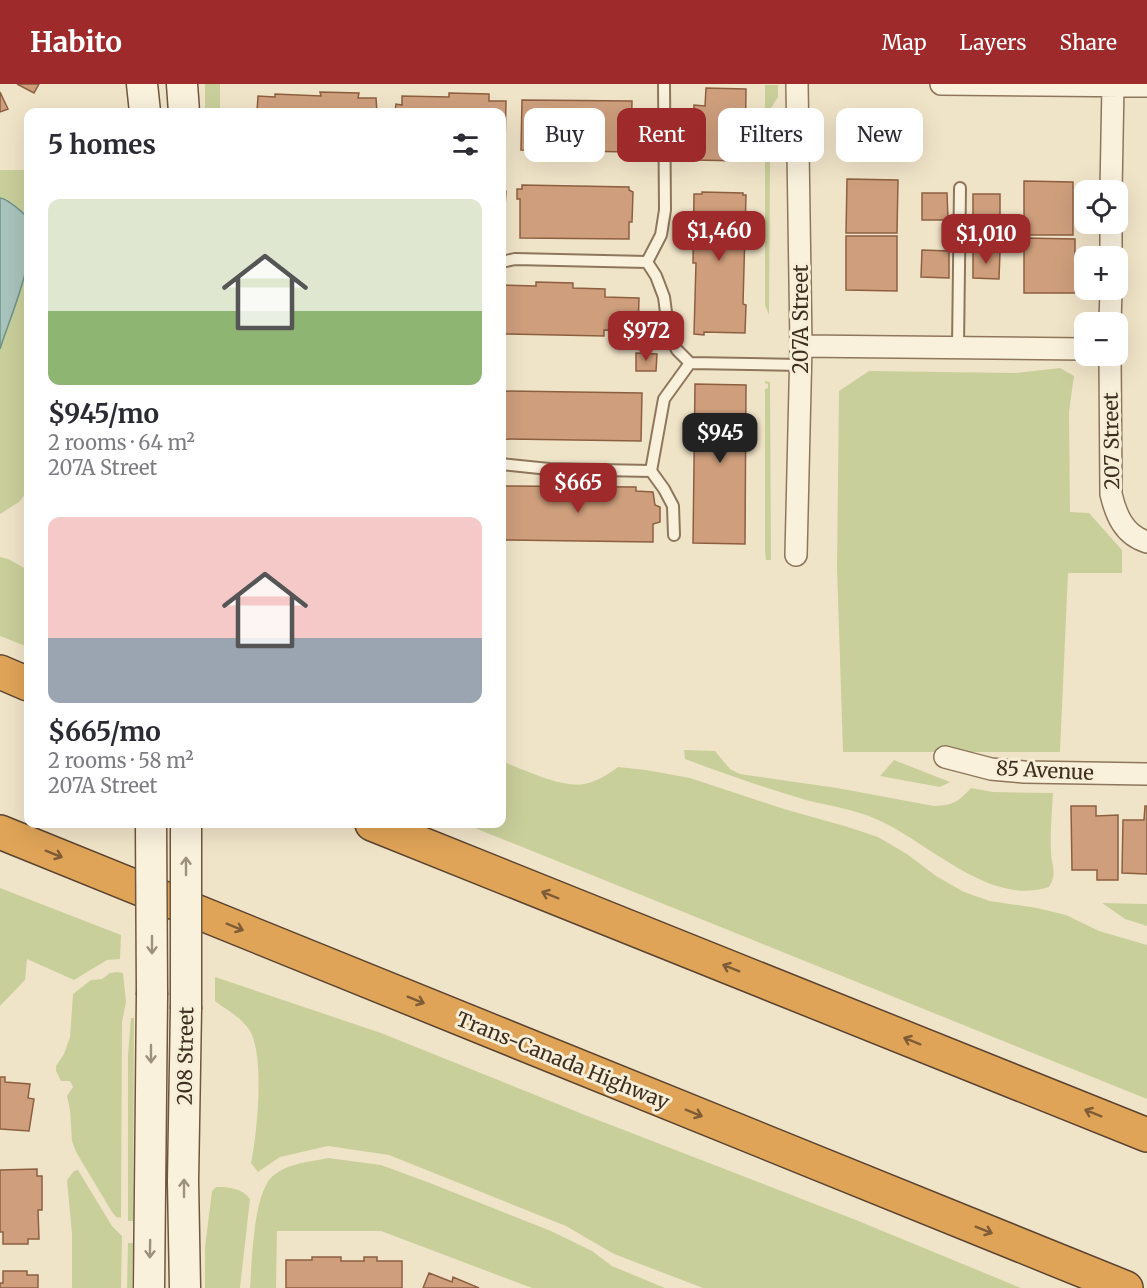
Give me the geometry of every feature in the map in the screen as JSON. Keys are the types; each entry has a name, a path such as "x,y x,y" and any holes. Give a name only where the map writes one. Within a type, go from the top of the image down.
{"highway":[{"path":"0,672 24,682"},
{"path":"382,828 1147,1135"},
{"name":"Trans-Canada Highway","path":"0,832 1126,1288"}],"main road":[{"path":"142,84 145,108"},
{"path":"182,84 184,108"},
{"name":"208 Street","path":"149,1288 151,828"},
{"name":"208 Street","path":"185,1288 183,1181 186,828"}],"street":[{"name":"207A Street","path":"796,555 801,356 797,84"},
{"path":"941,84 1147,86"},
{"path":"1112,180 1113,86"},
{"path":"801,356 958,347 1074,348"},
{"name":"207 Street","path":"1110,366 1111,494 1115,511 1122,525 1131,534 1147,542"},
{"name":"85 Avenue","path":"945,757 991,769 1024,772 1147,774"}],"lane":[{"path":"647,262 661,235 664,210 664,84"},
{"path":"958,347 960,188"},
{"path":"506,261 647,262"},
{"path":"647,262 656,276 664,297 669,335 677,350 690,363 801,356"},
{"path":"674,535 673,506 651,471 664,399 690,363"},
{"path":"506,465 549,469 651,471"}],"green space":[{"path":"205,84 220,84 220,108 205,108"},
{"path":"765,85 778,85 778,97 771,108 765,108"},
{"path":"765,162 770,162 769,315 765,305"},
{"path":"0,170 24,170 24,214 7,199 0,198"},
{"path":"24,262 24,495 19,502 0,514 0,349"},
{"path":"1060,368 1074,376 1069,412 1070,512 1089,513 1122,550 1122,573 1068,573 1060,752 843,752 837,568 839,391 869,371 1015,373"},
{"path":"765,381 770,382 771,560 766,560 765,551 765,389 768,388 768,384"},
{"path":"0,557 24,568 24,645 0,636"},
{"path":"684,750 715,751 730,769 740,774 837,788 934,806 955,802 971,788 993,792 1053,793 1051,856 1054,873 1052,882 1049,887 1026,891 1004,888 981,880 876,819 760,786 715,770 685,759"},
{"path":"894,760 950,782 940,787 880,776"},
{"path":"506,763 542,777 575,784 593,781 618,767 646,770 690,778 878,837 964,892 990,901 1066,915 1099,931 1147,945 1147,1099 475,828 506,828"},
{"path":"0,888 121,935 120,959 107,960 74,980 27,959 25,980 0,1006"},
{"path":"1102,903 1147,904 1147,926 1125,919"},
{"path":"110,973 123,973 126,1002 122,1022 121,1218 116,1217 112,1212 76,1152 72,1141 67,1096 73,1087 70,1081 61,1081 56,1071 56,1066 64,1054 70,1037 73,994 91,980 102,979"},
{"path":"215,977 381,1033 856,1220 1021,1288 703,1288 614,1254 566,1226 389,1155 328,1146 280,1157 258,1172 251,1163 258,1096 255,1043 243,1022 215,1001"},
{"path":"131,1018 134,1018 133,1221 128,1221 128,1055"},
{"path":"328,1158 381,1165 430,1183 551,1231 592,1251 612,1266 665,1288 532,1288 381,1231 277,1231 276,1288 250,1288 255,1228 267,1183 274,1175 286,1168"},
{"path":"78,1170 112,1226 122,1236 121,1288 72,1288 72,1234 67,1180 74,1171"},
{"path":"216,1187 239,1190 250,1199 240,1288 205,1288 205,1247 212,1191"},
{"path":"128,1243 133,1243 132,1288 127,1288"}],"water":[{"path":"0,198 5,199 24,215 24,276 0,349"}],"building":[{"path":"17,84 39,84 34,93"},
{"path":"706,88 746,89 746,108 718,108 718,160 706,160 706,108 694,108 694,105 705,106"},
{"path":"0,92 8,109 0,112"},
{"path":"320,92 359,93 358,98 376,98 377,108 257,108 258,96 275,97 275,94 321,96"},
{"path":"449,93 489,94 489,101 506,101 506,108 396,108 396,104 402,105 402,96 449,97"},
{"path":"522,100 632,101 632,108 617,108 617,152 605,152 605,108 524,108 524,150 521,150"},
{"path":"847,179 898,180 897,233 846,233"},
{"path":"1024,181 1073,182 1073,235 1024,235"},
{"path":"522,185 629,187 629,190 633,192 629,239 520,238 520,199 517,199 517,189 522,189"},
{"path":"702,192 746,195 743,304 746,305 745,333 704,332 704,335 694,334 696,263 693,263 694,194 702,194"},
{"path":"922,193 947,193 948,220 922,220"},
{"path":"973,194 1000,194 1000,221 973,221"},
{"path":"846,236 897,236 897,291 846,290"},
{"path":"1024,238 1075,239 1074,293 1024,293"},
{"path":"922,250 949,251 949,278 921,277"},
{"path":"973,251 1000,252 999,279 973,278"},
{"path":"536,282 573,283 573,288 605,289 605,297 639,298 638,331 604,330 604,336 506,334 506,285 536,286"},
{"path":"636,353 657,354 656,371 636,371"},
{"path":"695,384 746,385 745,544 693,543"},
{"path":"506,391 642,393 641,441 506,439"},
{"path":"506,486 636,487 636,491 653,492 655,505 660,507 660,522 653,524 653,542 506,540"},
{"path":"1071,806 1096,806 1096,816 1118,815 1118,880 1097,880 1097,870 1072,870"},
{"path":"1145,806 1147,806 1147,874 1122,873 1123,820 1144,820"},
{"path":"0,1077 5,1077 5,1082 30,1084 28,1098 34,1099 29,1131 0,1129"},
{"path":"37,1169 37,1176 42,1176 42,1210 38,1210 39,1239 28,1239 28,1244 3,1244 3,1232 0,1232 0,1170"},
{"path":"312,1257 341,1257 341,1261 364,1261 364,1257 377,1257 377,1261 402,1261 402,1288 286,1288 286,1260 312,1260"},
{"path":"3,1271 27,1271 27,1275 38,1275 38,1288 0,1288 0,1283 3,1283"},
{"path":"429,1273 452,1282 453,1277 479,1288 423,1288"}]}
